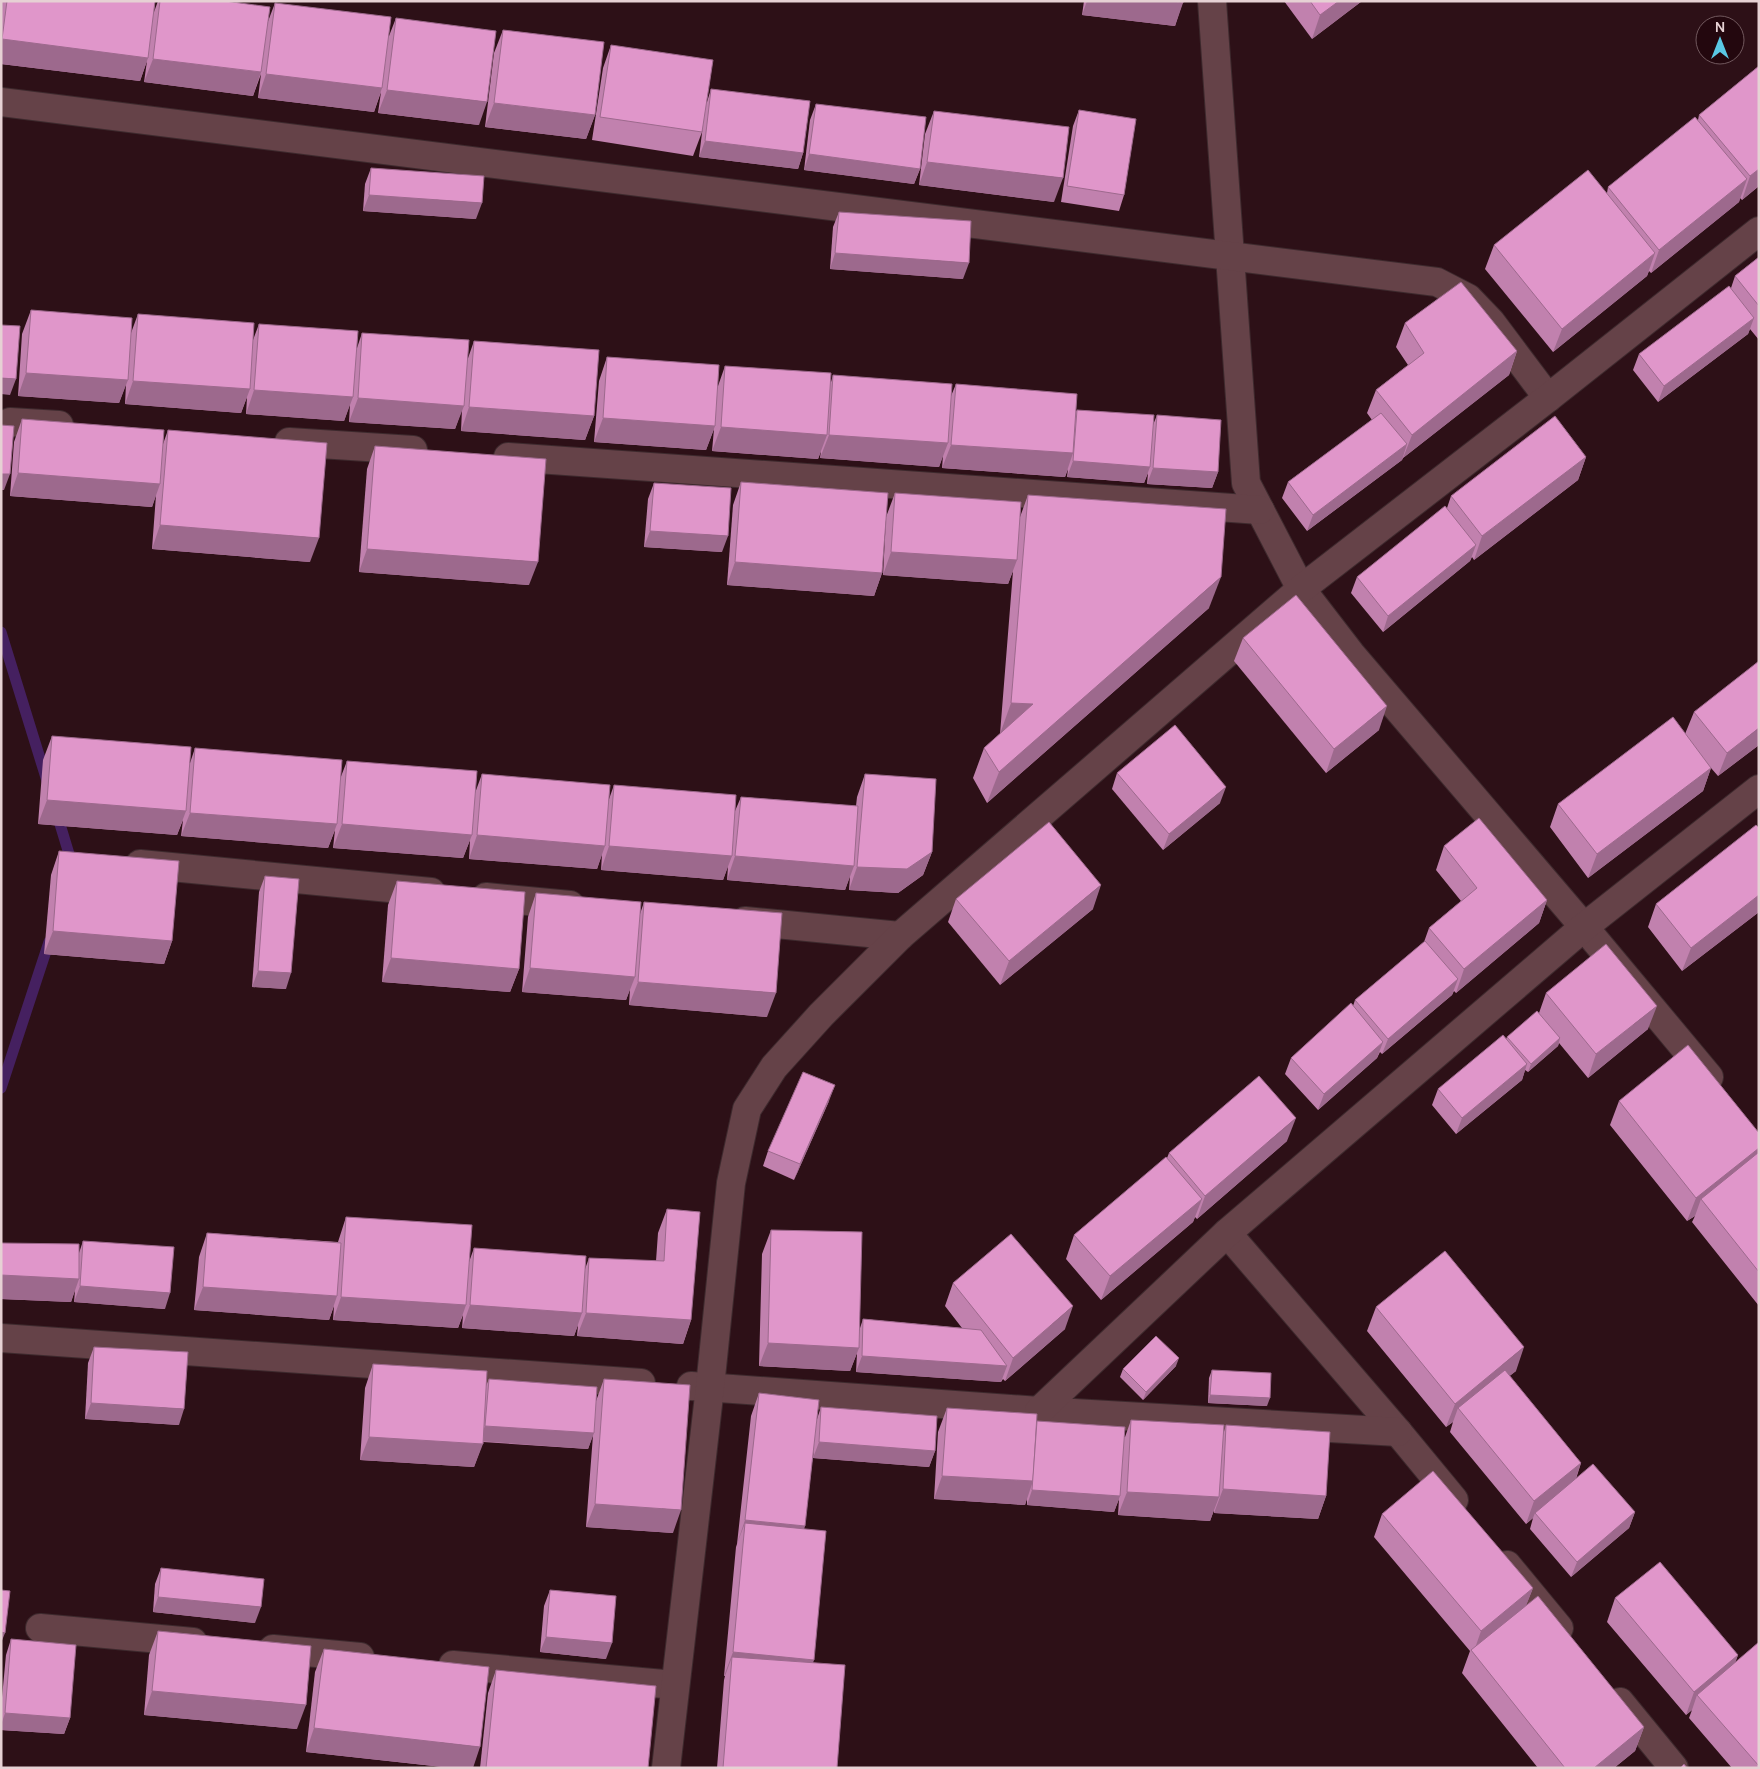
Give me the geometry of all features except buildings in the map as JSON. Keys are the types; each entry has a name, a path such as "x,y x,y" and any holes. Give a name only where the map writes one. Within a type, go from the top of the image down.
{"street":[{"path":"1212,1 1246,484 1301,589 1351,654 1728,1099"},
{"path":"1,102 1230,254 1438,282 1468,298 1490,322 1548,398"},
{"path":"666,1768 710,1387 731,1183 747,1109 780,1061 821,1015 900,936 1301,589 1548,398 1759,231"},
{"path":"10,422 80,427"},
{"path":"268,440 437,452"},
{"path":"486,455 1260,510"},
{"path":"1039,1411 1227,1234 1584,927 1759,789"},
{"path":"119,862 593,907"},
{"path":"722,919 900,936"},
{"path":"1227,1234 1398,1432 1467,1516"},
{"path":"1,1338 1039,1411 1398,1432"},
{"path":"1492,1547 1574,1646"},
{"path":"40,1628 218,1644"},
{"path":"248,1647 387,1659"},
{"path":"427,1663 675,1685"},
{"path":"1605,1684 1674,1768"}],"waterway":[{"path":"1,632 47,781"},
{"path":"56,811 73,867"},
{"path":"1,1088 49,942"}]}
